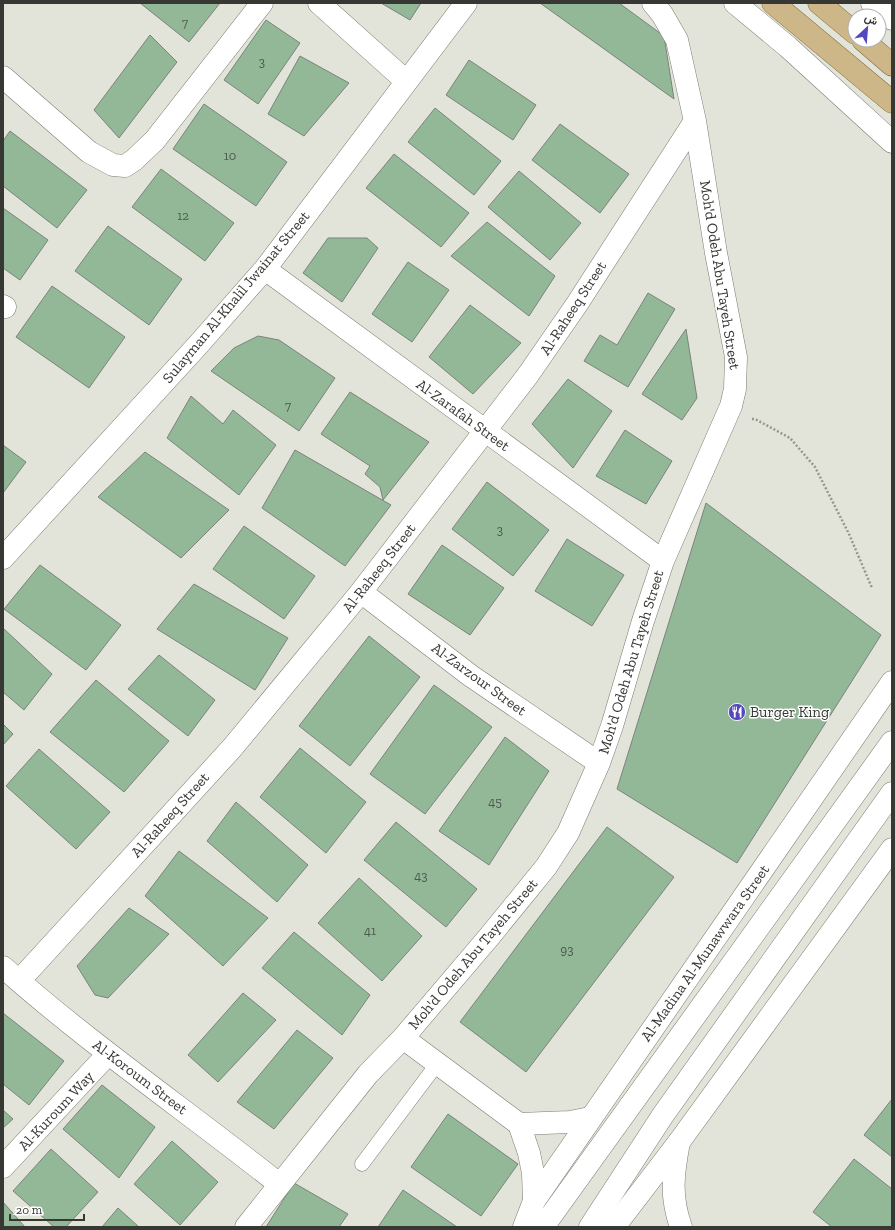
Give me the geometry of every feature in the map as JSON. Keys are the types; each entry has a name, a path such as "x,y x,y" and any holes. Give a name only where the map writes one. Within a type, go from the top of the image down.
{"main road":[{"path":"772,3 892,102"},
{"path":"819,3 847,26"},
{"path":"872,48 892,65"}],"street":[{"path":"3,77 89,152 113,165 125,166 155,140 262,3"},
{"path":"319,3 406,81"},
{"name":"Sulayman Al-Khalil Jwainat Street","path":"3,558 193,351 265,268 466,3"},
{"name":"Moh'd Odeh Abu Tayeh Street","path":"246,1227 368,1074 402,1038 546,867 568,833 599,763 663,561 690,496 724,424 735,390 736,357 716,253 695,120 677,40 662,14 653,3"},
{"path":"736,3 788,47 892,142"},
{"path":"872,3 892,19"},
{"name":"Al-Raheeq Street","path":"11,974 232,748 361,592 528,376 577,304 695,120"},
{"name":"Al-Zarafah Street","path":"265,268 485,432 663,561"},
{"name":"Al-Zarzour Street","path":"361,592 471,676 599,763"},
{"name":"Al-Madina Al-Munawwara Street","path":"524,1227 534,1201 590,1118 892,682"},
{"name":"Al-Madina Al-Munawwara Street","path":"543,1227 892,742"},
{"path":"590,1227 663,1115 892,793"},
{"path":"614,1227 679,1142 892,849"},
{"name":"Al-Koroum Street","path":"11,974 108,1054 217,1134 279,1184"},
{"path":"402,1038 520,1124 529,1153 533,1173 534,1201"},
{"name":"Al-Kuroum Way","path":"3,1167 108,1054"},
{"path":"520,1124 570,1122 590,1118"},
{"path":"679,1142 672,1180 675,1211 681,1227"}],"lane":[{"path":"362,1164 437,1064"}],"path":[{"path":"724,424 755,419 790,438 815,467 850,534 872,588"}],"building":[{"path":"140,3 220,3 189,42"},
{"path":"381,3 421,3 410,20"},
{"path":"540,3 619,3 664,36 674,99"},
{"path":"266,20 300,43 258,104 224,80"},
{"path":"150,35 177,62 119,138 94,110"},
{"path":"300,56 349,83 304,136 268,114"},
{"path":"469,60 536,105 513,140 446,95"},
{"path":"204,104 287,162 256,206 173,149"},
{"path":"435,108 501,161 474,195 408,142"},
{"path":"560,124 629,174 600,213 532,160"},
{"path":"10,131 87,190 57,228 3,186 3,141"},
{"path":"394,154 469,213 441,247 366,188"},
{"path":"161,169 234,223 205,261 132,207"},
{"path":"519,171 581,223 550,260 488,207"},
{"path":"3,208 48,240 20,280 3,268"},
{"path":"487,222 555,276 529,316 451,256"},
{"path":"108,226 182,279 149,325 75,271"},
{"path":"328,238 367,238 378,248 342,302 303,273"},
{"path":"408,262 449,290 412,342 372,314"},
{"path":"52,286 125,337 89,388 16,337"},
{"path":"648,293 675,309 628,387 584,361 600,335 617,345"},
{"path":"470,305 521,343 473,394 429,357"},
{"path":"686,329 697,398 682,420 642,394"},
{"path":"258,336 279,340 335,378 299,431 211,371 234,348"},
{"path":"568,379 612,411 573,468 532,424"},
{"path":"350,392 429,442 383,500 380,487 365,474 370,466 321,434"},
{"path":"191,396 223,424 233,410 276,445 239,495 167,438"},
{"path":"625,430 672,461 646,504 596,476"},
{"path":"3,445 26,462 3,493"},
{"path":"295,450 391,505 345,566 262,508"},
{"path":"145,452 229,510 181,558 98,497"},
{"path":"487,482 549,530 513,576 452,529"},
{"name":"Burger King","path":"706,503 881,635 737,863 617,789"},
{"path":"244,526 315,576 284,619 213,569"},
{"path":"567,539 624,575 592,626 535,591"},
{"path":"442,545 504,588 470,635 408,594"},
{"path":"40,565 121,625 86,670 4,609"},
{"path":"194,584 288,638 255,690 157,629"},
{"path":"3,628 52,674 24,710 3,692"},
{"path":"369,636 420,677 350,766 299,726"},
{"path":"159,655 215,700 188,736 128,689"},
{"path":"96,680 169,741 124,792 50,732"},
{"path":"434,685 492,727 425,814 370,774"},
{"path":"3,724 13,734 3,745"},
{"path":"505,737 549,771 489,865 439,831"},
{"path":"300,748 366,802 326,853 260,797"},
{"path":"39,749 110,812 76,849 6,786"},
{"path":"236,802 308,865 277,902 207,841"},
{"path":"396,822 477,889 446,927 364,860"},
{"path":"607,827 674,877 526,1072 460,1022"},
{"path":"179,851 268,918 223,966 145,896"},
{"path":"359,878 422,936 382,981 318,923"},
{"path":"129,908 169,934 108,998 95,995 77,966"},
{"path":"294,932 370,995 342,1035 262,968"},
{"path":"243,993 276,1020 218,1082 188,1055"},
{"path":"3,1013 64,1061 29,1105 3,1084"},
{"path":"297,1030 333,1058 274,1129 237,1102"},
{"path":"102,1085 155,1127 119,1178 63,1129"},
{"path":"892,1099 892,1157 864,1135"},
{"path":"3,1110 13,1119 3,1128"},
{"path":"448,1114 518,1164 481,1216 411,1167"},
{"path":"172,1141 218,1182 180,1225 134,1184"},
{"path":"51,1149 98,1192 66,1227 54,1227 13,1191"},
{"path":"854,1159 892,1189 892,1227 832,1227 813,1212"},
{"path":"294,1183 348,1214 339,1227 266,1227"},
{"path":"403,1190 457,1227 378,1227"},
{"path":"3,1202 25,1227 3,1227"},
{"path":"118,1208 139,1227 102,1227"}],"place":[{"name":"Burger King","path":"737,712"}]}
